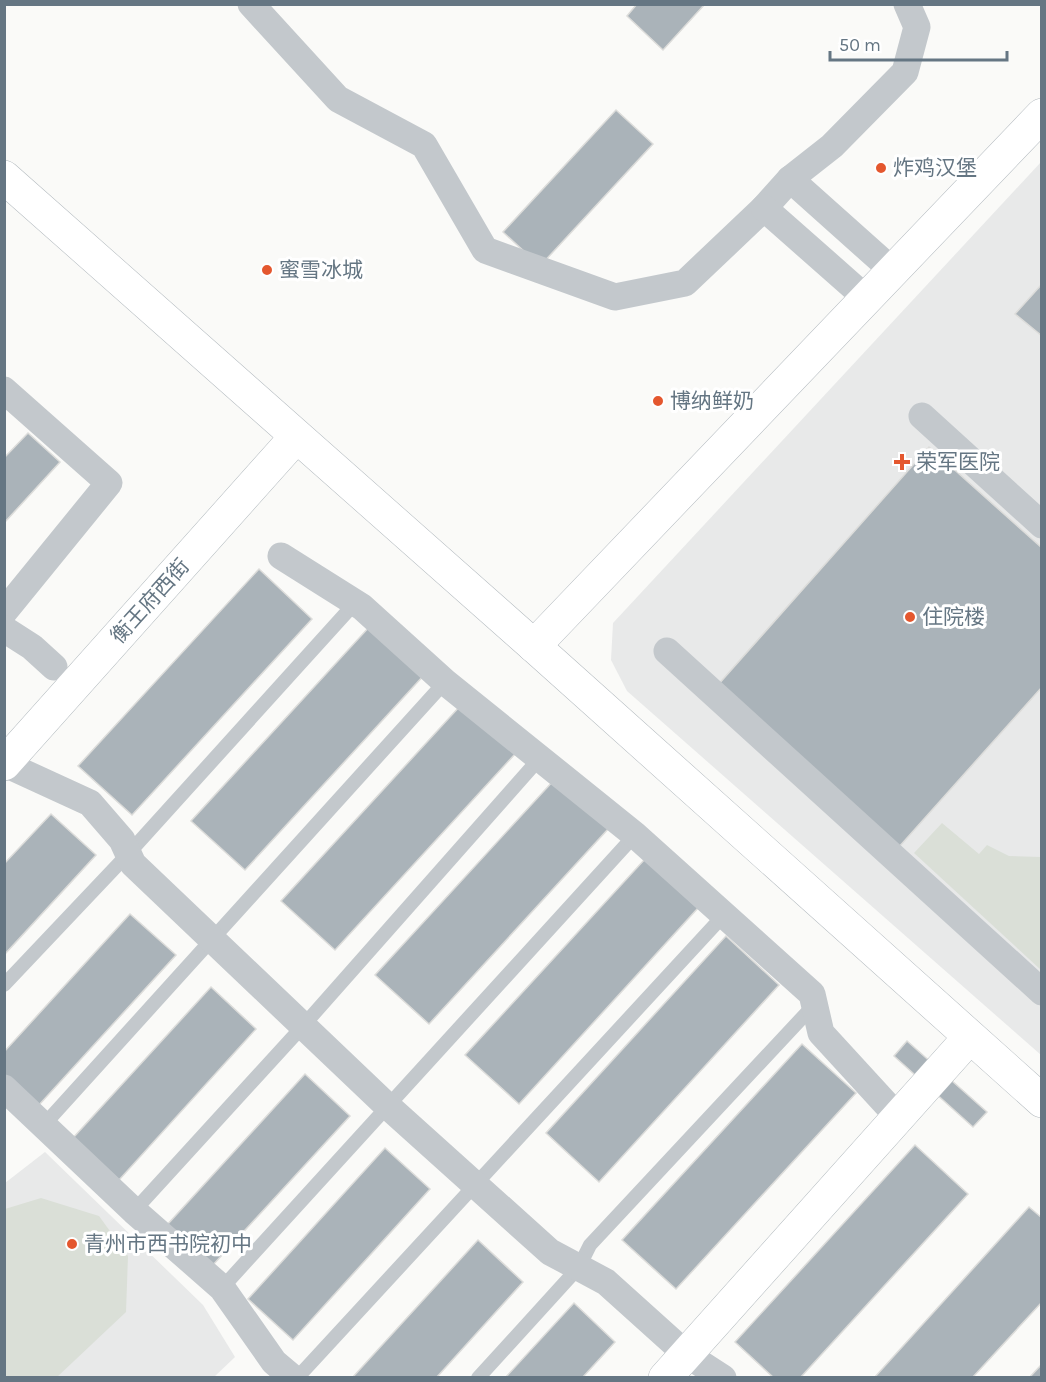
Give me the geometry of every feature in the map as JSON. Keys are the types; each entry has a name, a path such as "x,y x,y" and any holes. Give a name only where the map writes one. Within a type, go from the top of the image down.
{"street":[{"path":"251,4 339,99 424,146 485,250 615,297 685,283 764,208 790,179 832,146 905,72 917,27 907,4"},
{"path":"534,646 1041,115"},
{"path":"4,177 534,646 1041,1101"},
{"path":"790,179 893,271"},
{"path":"764,208 867,299"},
{"path":"4,390 110,483 4,612"},
{"path":"922,416 1041,525"},
{"name":"衡王府西街","path":"5,764 296,437"},
{"path":"281,556 356,603 445,682 634,835 812,994 821,1033 898,1118"},
{"path":"4,629 32,647 54,667"},
{"path":"668,651 1041,992"},
{"path":"5,764 90,803 122,840 133,864 387,1106 550,1252 606,1282 686,1354 723,1377"},
{"path":"664,1377 969,1038"},
{"path":"4,1088 135,1211 222,1288 274,1362 295,1377"}],"lane":[{"path":"4,985 128,854 356,603"},
{"path":"43,1126 445,682"},
{"path":"135,1211 303,1026 539,759"},
{"path":"222,1288 634,835"},
{"path":"295,1377 723,916"},
{"path":"478,1377 579,1267 590,1245 814,1005"}],"shaded area":[{"name":"荣军医院","path":"1041,162 1041,1055 627,691 611,660 613,623"},
{"path":"942,823 979,854 987,845 1009,856 1041,857 1041,970 914,853"},
{"name":"青州市西书院初中","path":"45,1152 203,1305 235,1357 214,1377 5,1378 5,1183"},
{"path":"41,1198 99,1216 128,1256 126,1312 57,1377 5,1377 5,1209"}],"building":[{"path":"637,4 705,4 663,50 627,16"},
{"path":"616,110 653,144 540,266 503,232"},
{"path":"1042,284 1042,336 1015,314"},
{"path":"28,433 60,462 4,523 4,458"},
{"name":"住院楼","path":"929,447 1042,548 1042,687 890,857 709,695"},
{"path":"259,569 312,619 132,815 78,766"},
{"path":"371,625 425,674 245,870 191,821"},
{"path":"461,705 515,754 335,950 281,901"},
{"path":"555,779 609,828 429,1024 375,975"},
{"path":"51,814 96,855 4,955 4,864"},
{"path":"645,859 698,908 519,1104 465,1055"},
{"path":"130,914 176,955 38,1106 4,1075 4,1052"},
{"path":"726,936 779,985 599,1182 546,1133"},
{"path":"211,987 256,1029 119,1180 73,1138"},
{"path":"907,1041 987,1112 973,1127 894,1056"},
{"path":"802,1044 856,1093 676,1289 622,1240"},
{"path":"305,1074 350,1116 212,1266 167,1225"},
{"path":"915,1145 968,1194 800,1378 774,1378 735,1342"},
{"path":"385,1148 430,1189 293,1340 248,1299"},
{"path":"1029,1207 1042,1218 1042,1302 972,1378 874,1378"},
{"path":"478,1240 523,1282 436,1378 352,1378"},
{"path":"574,1303 615,1342 582,1378 505,1378"},
{"path":"1042,1364 1042,1378 1029,1378"}],"place":[{"name":"炸鸡汉堡","path":"881,168"},
{"name":"蜜雪冰城","path":"267,270"},
{"name":"博纳鲜奶","path":"658,401"},
{"name":"荣军医院","path":"902,462"},
{"name":"住院楼","path":"910,617"},
{"name":"青州市西书院初中","path":"72,1244"}]}
